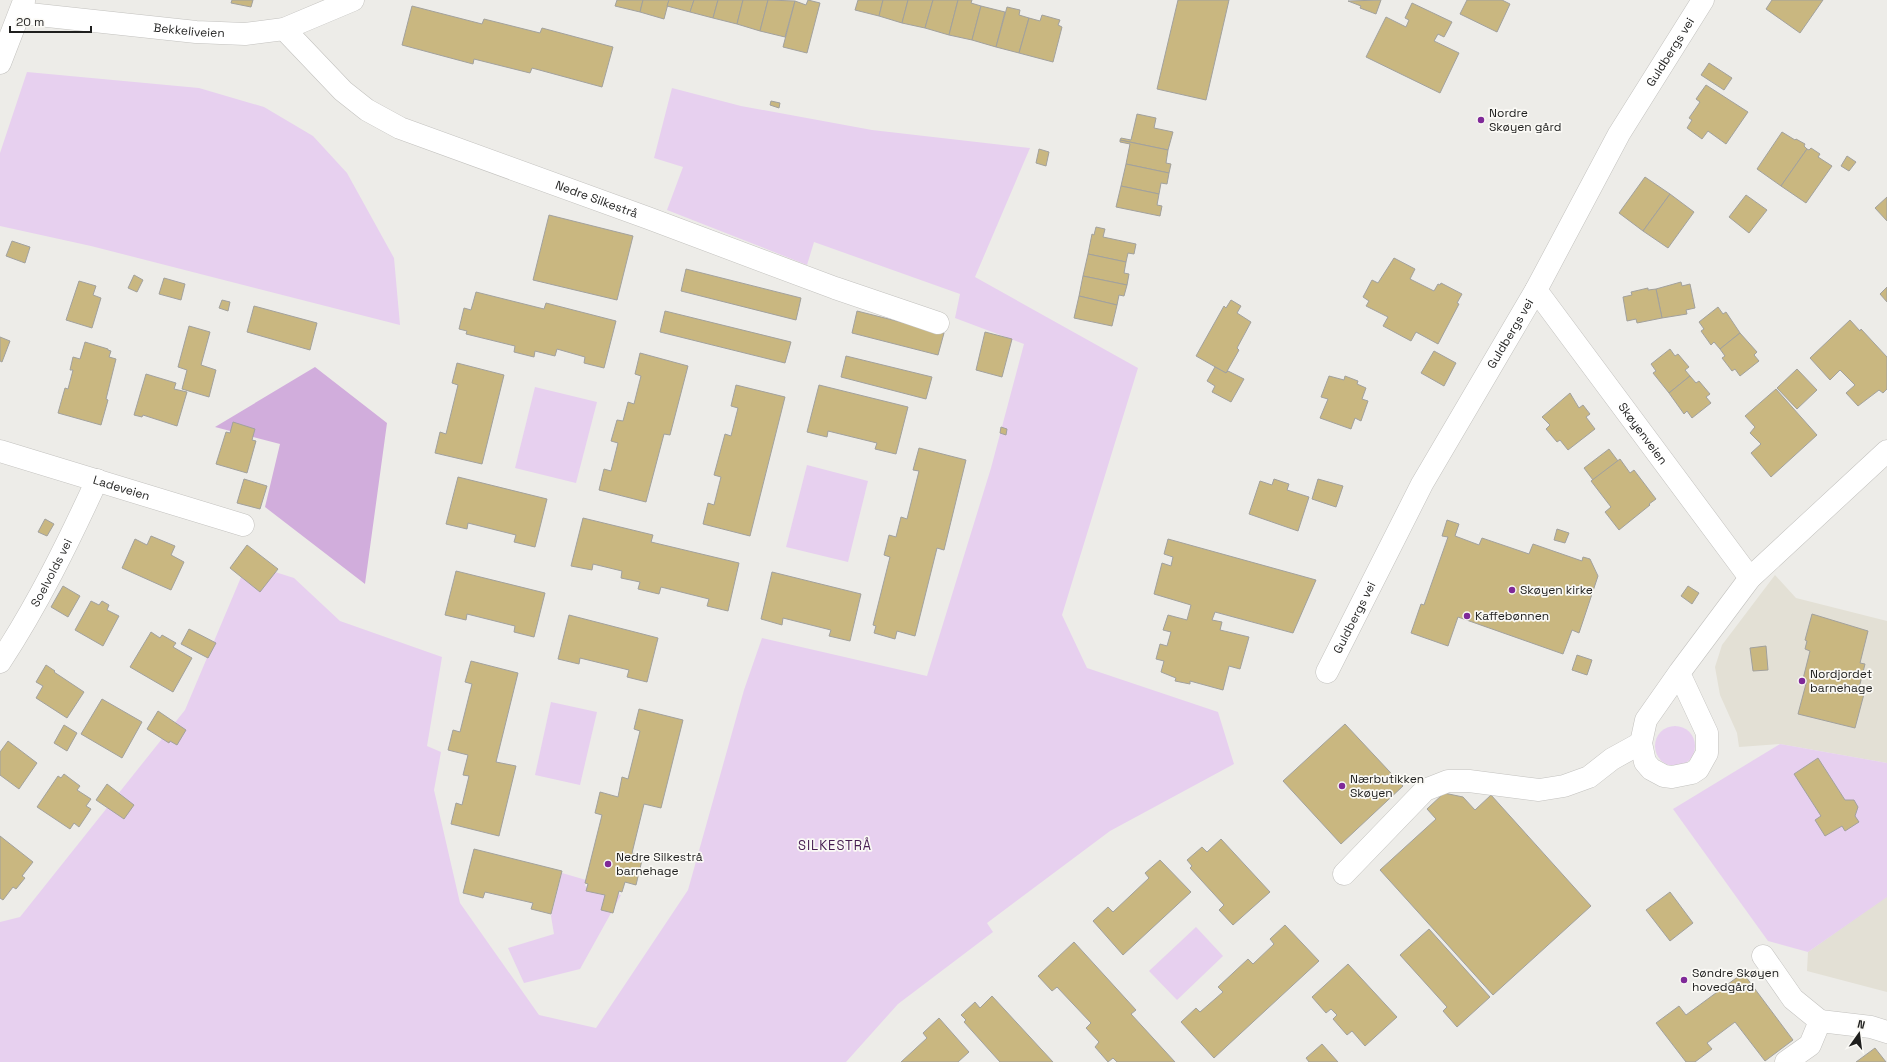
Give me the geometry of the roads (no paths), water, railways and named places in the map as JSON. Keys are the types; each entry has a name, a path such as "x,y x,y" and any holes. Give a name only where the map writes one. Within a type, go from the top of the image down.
{"street":[{"name":"Bekkeliveien","path":"22,7 196,32 245,34 284,29 353,0"},
{"name":"Guldbergs vei","path":"1327,672 1422,484 1536,290 1619,134 1703,0"},
{"path":"0,63 22,7"},
{"name":"Nedre Silkestrå","path":"284,29 343,91 367,110 400,128 835,288 938,323"},
{"name":"Skøyenveien","path":"1536,290 1750,578"},
{"name":"Ladeveien","path":"0,451 243,525"},
{"path":"1679,673 1707,733 1707,753 1698,769 1692,773 1672,777 1664,776 1651,770 1645,762 1641,742 1646,720 1679,673 1750,578 1887,451"},
{"name":"Soelvolds vei","path":"0,662 19,633 69,542 97,480"},
{"path":"1344,874 1425,790 1448,781 1469,781 1539,790 1564,786 1590,777 1612,759 1641,742"},
{"path":"1763,956 1794,999 1820,1021 1870,1027 1887,1032"},
{"path":"1786,1062 1810,1046 1820,1021"}],"place":[{"name":"Nordre Skøyen gård","path":"1481,120"},
{"name":"Skøyen kirke","path":"1512,590"},
{"name":"Kaffebønnen","path":"1467,616"},
{"name":"Nordjordet barnehage","path":"1802,681"},
{"name":"Nærbutikken Skøyen","path":"1342,786"},
{"name":"Nedre Silkestrå barnehage","path":"608,864"},
{"name":"Søndre Skøyen hovedgård","path":"1684,980"}],"district":[{"name":"SILKESTRÅ","path":"835,845"}]}
